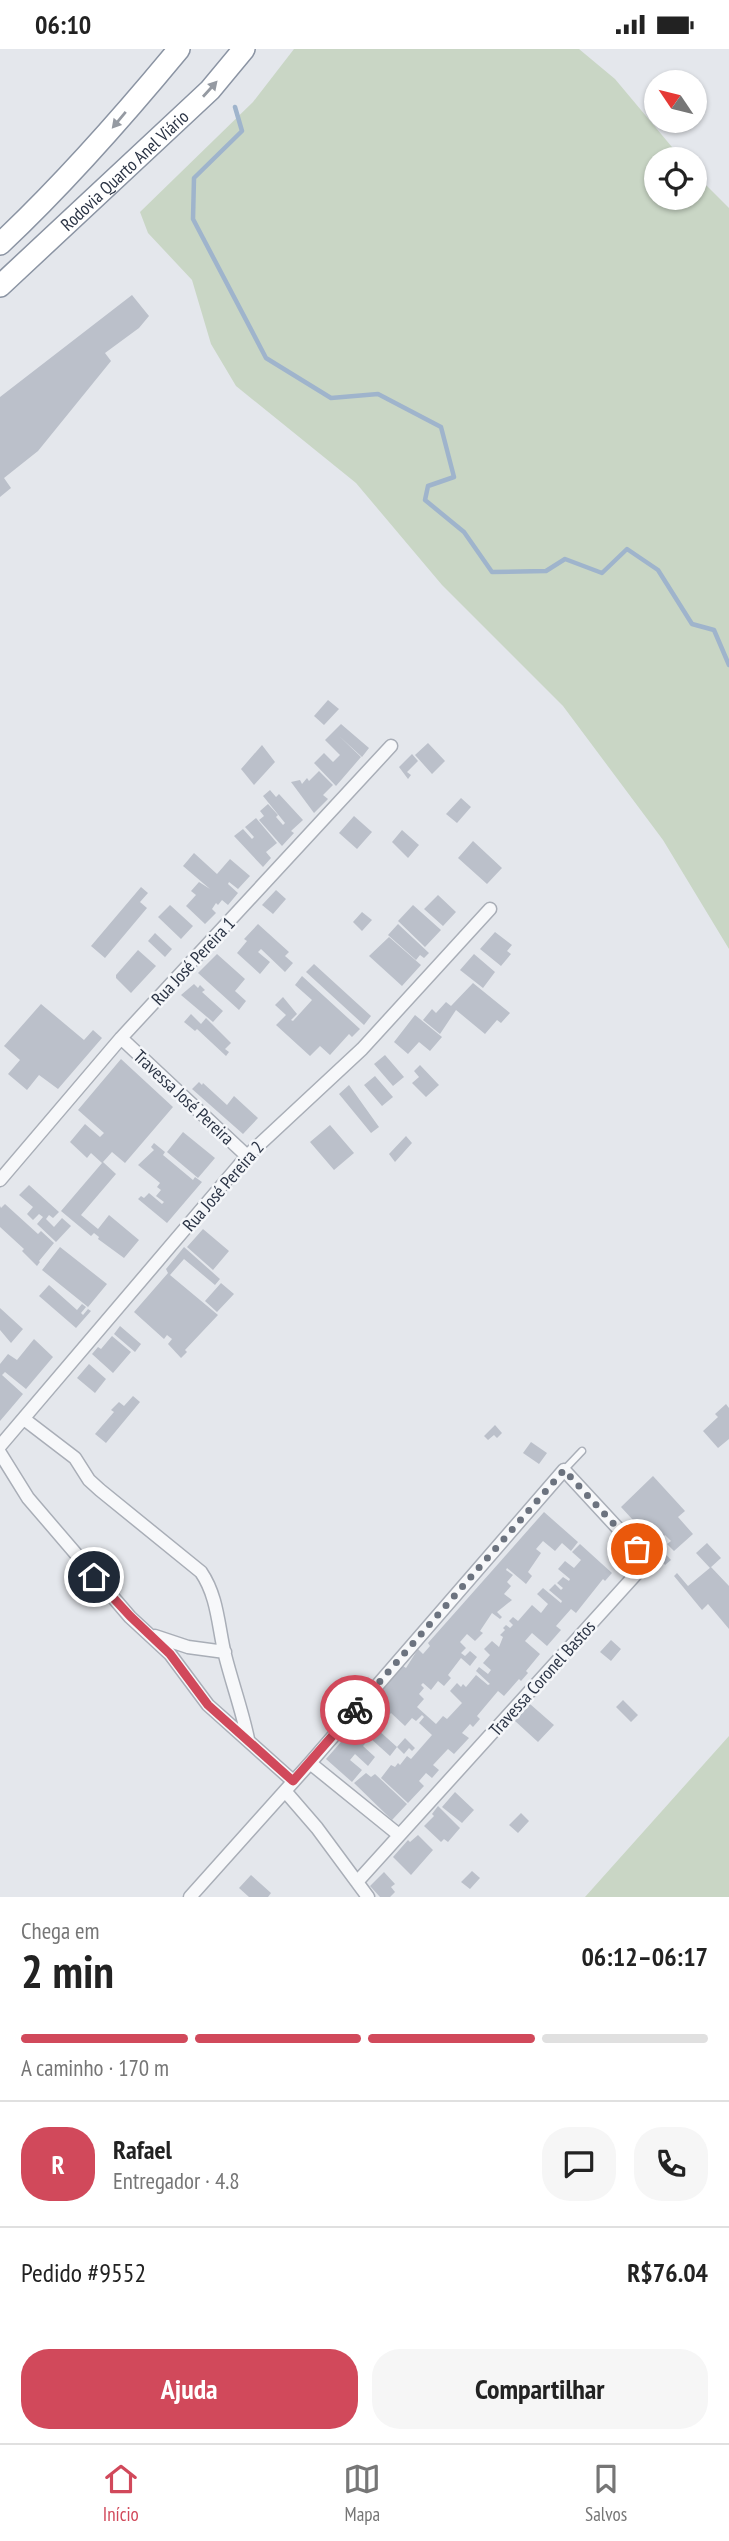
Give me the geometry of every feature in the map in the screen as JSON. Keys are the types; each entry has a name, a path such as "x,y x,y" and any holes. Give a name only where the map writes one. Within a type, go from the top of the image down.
{"highway":[{"name":"Rodovia Quarto Anel Viário","path":"0,244 95,150 179,49"},
{"name":"Rodovia Quarto Anel Viário","path":"0,286 210,90 244,49"}],"street":[{"name":"Rua José Pereira 1","path":"0,1180 121,1038 391,746"},
{"name":"Rua José Pereira 2","path":"0,1446 247,1156 362,1049 490,909"},
{"name":"Travessa José Pereira","path":"121,1038 247,1156"},
{"path":"24,1419 75,1458 89,1480 201,1572 209,1583 248,1739"},
{"path":"0,1454 28,1498 110,1595 178,1663 208,1705 248,1739 289,1786 368,1897"},
{"path":"190,1897 564,1470"},
{"name":"Travessa Coronel Bastos","path":"357,1882 637,1573 642,1557 637,1549 564,1470"},
{"path":"148,1633 188,1647 225,1652"},
{"path":"310,1763 400,1835"}],"lane":[{"path":"564,1470 582,1451"}],"green space":[{"path":"294,49 579,49 615,79 644,114 644,133 660,133 672,147 644,147 644,210 707,210 707,186 729,208 729,949 663,840 563,706 442,585 356,483 236,386 211,344 192,280 148,233 140,212 253,102"},
{"path":"729,1736 729,1897 585,1897"}],"building":[{"path":"132,295 149,316 139,328 105,353 111,361 38,451 4,478 11,488 0,497 0,397"},
{"path":"328,700 339,709 324,725 314,716"},
{"path":"341,724 369,748 362,757 339,736 361,757 336,786 314,763 324,753 333,762 340,755 325,740"},
{"path":"428,743 445,761 432,774 415,755"},
{"path":"262,745 275,762 254,785 241,769"},
{"path":"412,754 418,761 407,772 411,775 408,779 399,767"},
{"path":"319,771 333,785 323,795 328,799 314,813 291,782 300,780 302,784"},
{"path":"270,790 276,797 279,794 303,820 291,831 294,833 282,846 259,820 264,816 260,811 268,804 283,825 285,823 263,796"},
{"path":"461,798 471,807 457,823 446,814"},
{"path":"354,816 372,832 357,849 339,833"},
{"path":"256,818 277,843 266,852 271,858 263,867 234,836 243,829 252,839 254,837 245,827"},
{"path":"402,830 419,845 408,858 392,842"},
{"path":"473,841 502,868 487,884 458,858"},
{"path":"194,853 217,874 230,859 250,876 238,889 229,882 238,893 228,905 222,900 218,905 216,903 212,909 216,913 205,924 186,906 196,895 191,891 199,882 210,889 183,866"},
{"path":"141,887 148,893 140,902 147,908 105,958 91,946"},
{"path":"276,890 286,899 273,914 262,905"},
{"path":"438,895 456,912 443,926 424,909"},
{"path":"170,905 193,926 181,939 158,917"},
{"path":"413,905 441,930 425,947 398,921"},
{"path":"362,912 372,920 362,931 353,922"},
{"path":"258,924 289,952 285,956 293,963 285,972 261,949 258,952 270,962 260,974 237,953 247,941 244,939"},
{"path":"398,924 429,953 424,958 420,955 416,960 388,935"},
{"path":"495,932 512,945 507,951 511,954 501,966 480,949"},
{"path":"155,933 172,949 165,957 148,941"},
{"path":"389,937 421,965 402,986 369,956"},
{"path":"138,950 156,966 131,993 116,975"},
{"path":"217,954 245,979 235,991 246,1001 239,1010 198,973"},
{"path":"474,954 495,972 483,988 460,970"},
{"path":"314,964 371,1016 364,1025 306,972"},
{"path":"302,976 360,1029 352,1037 349,1034 330,1055 320,1046 310,1056 276,1025 286,1015 275,1005 283,997 297,1014 291,1020 293,1021 312,1000 295,985"},
{"path":"473,983 510,1013 501,1023 497,1020 485,1034 456,1010 440,1034 423,1020 432,1009 436,1013 446,1002 451,1006"},
{"path":"194,984 198,988 200,985 205,990 202,992 223,1011 213,1022 181,995"},
{"path":"41,1004 84,1040 93,1030 102,1038 58,1089 39,1075 27,1090 8,1074 20,1060 4,1046"},
{"path":"191,1014 201,1024 206,1018 231,1043 225,1049 229,1052 226,1056 197,1029 195,1031 184,1022"},
{"path":"415,1015 442,1037 430,1051 419,1042 408,1054 394,1042"},
{"path":"385,1055 404,1077 393,1086 374,1064"},
{"path":"121,1059 173,1107 125,1163 112,1152 103,1162 116,1174 81,1215 98,1229 109,1215 139,1240 124,1258 61,1211 102,1163 91,1153 87,1158 70,1142 85,1124 100,1137 104,1133 78,1110"},
{"path":"420,1065 439,1085 426,1097 412,1083 419,1077 414,1071"},
{"path":"375,1076 393,1097 382,1106 364,1085"},
{"path":"199,1082 227,1105 234,1096 258,1118 243,1134 192,1089"},
{"path":"349,1085 379,1127 371,1133 339,1094"},
{"path":"330,1125 354,1153 334,1170 310,1142"},
{"path":"183,1132 215,1158 198,1178 167,1152"},
{"path":"406,1136 412,1143 395,1162 389,1154"},
{"path":"154,1143 165,1152 163,1155 193,1180 195,1177 202,1182 167,1223 138,1199 149,1193 162,1204 164,1202 156,1196 161,1190 157,1187 160,1183 138,1165 154,1150 151,1147"},
{"path":"29,1185 59,1212 53,1218 49,1215 46,1219 54,1227 62,1218 71,1226 56,1242 37,1224 43,1217 39,1214 33,1220 27,1214 33,1207 19,1195"},
{"path":"5,1204 38,1234 41,1231 54,1243 37,1266 22,1251 24,1249 0,1227 0,1206 1,1208"},
{"path":"203,1229 229,1251 213,1270 187,1247"},
{"path":"60,1247 107,1284 88,1307 42,1270"},
{"path":"184,1247 220,1279 215,1285 184,1259 170,1275 218,1315 185,1350 187,1352 181,1358 168,1344 172,1339 167,1335 164,1339 134,1312 168,1273 166,1269"},
{"path":"221,1283 234,1294 217,1312 205,1301"},
{"path":"49,1285 77,1310 82,1304 86,1307 81,1313 83,1315 88,1309 91,1311 76,1328 39,1296"},
{"path":"0,1308 23,1329 11,1343 0,1330"},
{"path":"120,1326 141,1344 135,1352 114,1334"},
{"path":"112,1336 131,1352 113,1373 92,1354 98,1347 101,1349"},
{"path":"34,1339 53,1357 26,1389 5,1372 2,1375 23,1394 0,1421 0,1364 8,1354 17,1360"},
{"path":"89,1364 106,1379 95,1393 77,1378"},
{"path":"133,1396 140,1402 106,1443 95,1434 119,1402 124,1406"},
{"path":"726,1404 729,1408 729,1439 718,1448 703,1431 718,1417 715,1414"},
{"path":"495,1425 502,1433 497,1438 494,1435 488,1440 484,1436"},
{"path":"531,1442 547,1453 539,1464 523,1453"},
{"path":"653,1476 685,1511 678,1517 693,1534 674,1551 667,1544 671,1541 665,1535 658,1542 653,1537 671,1560 665,1565 639,1535 644,1532 621,1507"},
{"path":"544,1512 578,1542 571,1551 562,1543 555,1551 543,1541 536,1549 541,1553 528,1572 532,1576 526,1584 507,1568 513,1575 507,1582 511,1586 504,1594 512,1600 497,1612 502,1617 500,1619 492,1613 480,1631 483,1633 475,1641 467,1634 460,1642 466,1648 461,1653 465,1656 470,1651 477,1657 470,1666 461,1658 448,1675 451,1678 444,1686 438,1681 431,1690 423,1683 421,1685 424,1688 419,1694 424,1699 417,1707 436,1724 443,1716 447,1719 462,1703 450,1691 457,1683 466,1687 476,1675 490,1684 476,1671 479,1667 488,1674 491,1670 483,1663 490,1655 484,1649 492,1641 499,1647 503,1637 500,1635 505,1630 503,1628 506,1625 510,1628 513,1625 509,1621 513,1617 518,1621 532,1605 541,1613 548,1604 537,1594 543,1588 561,1603 549,1590 555,1584 561,1590 563,1588 557,1583 563,1577 569,1581 558,1569 565,1561 574,1568 581,1560 572,1552 580,1544 612,1573 605,1581 603,1579 576,1613 571,1609 556,1626 561,1630 547,1646 532,1633 525,1641 540,1654 526,1671 528,1673 504,1696 498,1691 477,1716 480,1719 473,1727 470,1724 462,1733 469,1738 454,1754 448,1749 433,1765 439,1770 432,1778 426,1773 419,1781 424,1786 408,1803 381,1778 391,1765 400,1765 407,1756 411,1759 432,1735 419,1723 424,1717 422,1715 416,1721 412,1718 405,1726 391,1713 384,1721 376,1717 382,1723 377,1729 397,1747 390,1756 370,1738 363,1746 375,1757 368,1766 355,1754 350,1760 362,1770 352,1782 326,1759 384,1693 381,1690 403,1666 406,1668 418,1649 423,1654 430,1646 428,1643"},
{"path":"707,1543 721,1558 710,1568 696,1553"},
{"path":"711,1567 729,1586 729,1629 708,1604 702,1610 674,1576 677,1573 688,1586"},
{"path":"611,1640 621,1649 611,1661 600,1652"},
{"path":"623,1700 638,1715 631,1722 616,1707"},
{"path":"530,1704 554,1725 538,1742 515,1721"},
{"path":"405,1738 415,1748 412,1751 409,1748 404,1754 397,1747"},
{"path":"366,1773 371,1777 375,1774 407,1804 392,1820 354,1783"},
{"path":"455,1792 474,1810 462,1823 442,1807"},
{"path":"438,1806 460,1828 448,1842 444,1839 441,1842 424,1826 434,1816 432,1814"},
{"path":"521,1813 529,1821 518,1833 509,1825"},
{"path":"418,1835 433,1850 411,1875 393,1857 408,1840 410,1842"},
{"path":"472,1871 480,1878 470,1889 461,1882"},
{"path":"384,1872 395,1884 391,1887 395,1892 390,1897 380,1897 370,1886"},
{"path":"251,1875 271,1893 268,1897 249,1897 239,1888"}],"waterway":[{"path":"235,107 242,131 194,178 193,219 266,358 331,398 378,394 441,427 454,477 428,486 425,500 464,532 492,572 546,571 565,559 602,573 627,549 658,570 692,624 714,630 729,665"}],"way so far":[{"path":"355,1710 564,1470 637,1549"}],"route":[{"path":"94,1577 170,1654 208,1705 293,1781 355,1710"}]}
